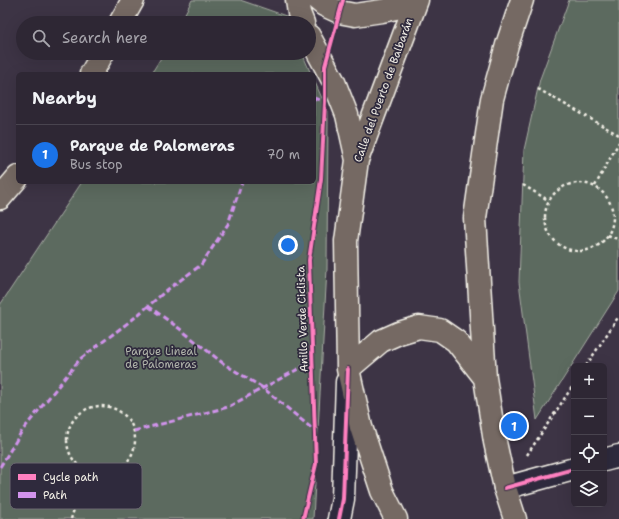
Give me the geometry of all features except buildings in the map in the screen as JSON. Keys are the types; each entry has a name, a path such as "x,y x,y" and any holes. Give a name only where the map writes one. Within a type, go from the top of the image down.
{"main road":[{"path":"124,16 133,0"},
{"path":"296,0 300,16"},
{"path":"318,0 324,5 339,12 355,15 382,11 415,2"},
{"path":"515,519 505,488 495,442 485,378 475,218 492,99 507,45 522,0"},
{"name":"Calle del Puerto de Balbarán","path":"396,519 382,491 361,427 348,369 346,241 357,160 415,2"},
{"path":"316,49 334,82 347,115 357,160"},
{"path":"92,72 99,60"},
{"path":"0,198 16,179"},
{"path":"348,369 381,341 399,332 419,327 440,330 456,340 485,378"}],"street":[{"path":"339,519 343,499 348,369"},
{"path":"607,459 619,456"},
{"path":"505,488 571,469"}],"path":[{"path":"538,89 619,135"},
{"path":"594,186 619,142"},
{"path":"574,182 584,182 594,186 602,191 608,198 612,207 612,226 601,243 590,249 578,251 567,249 556,243 549,234 544,223 544,211 548,200 554,192 564,185 574,182"},
{"path":"523,185 548,200"},
{"path":"608,234 619,240"},
{"path":"588,363 619,316"},
{"path":"505,488 571,389"},
{"path":"76,463 70,453 67,443 68,432 72,422 80,413 90,408 100,406 111,408 121,413 129,420 134,431 135,442 132,453 125,463"},
{"path":"71,519 74,509"}],"green space":[{"path":"192,0 240,0 286,16 184,16"},
{"path":"569,0 619,0 619,291 573,363 571,363 571,367 537,420 519,282 524,150 540,79"},
{"path":"160,60 305,60 310,72 152,72"},
{"name":"Parque Lineal de Palomeras","path":"316,85 328,112 327,269 313,519 0,519 0,305 81,184 316,184"}],"marked path":[{"path":"316,99 325,102"},
{"path":"0,467 22,431 80,359 201,265 228,224 241,184"},
{"path":"148,306 224,364 263,388 315,431"},
{"path":"134,431 228,407 313,361"}],"cycle path":[{"name":"Anillo Verde Ciclista","path":"303,519 316,464 309,260 321,179 325,102 325,66 343,0"},
{"path":"339,519 343,499 348,369"},
{"path":"505,488 571,470"}],"place":[{"name":"Parque de Palomeras","path":"514,426"}]}
